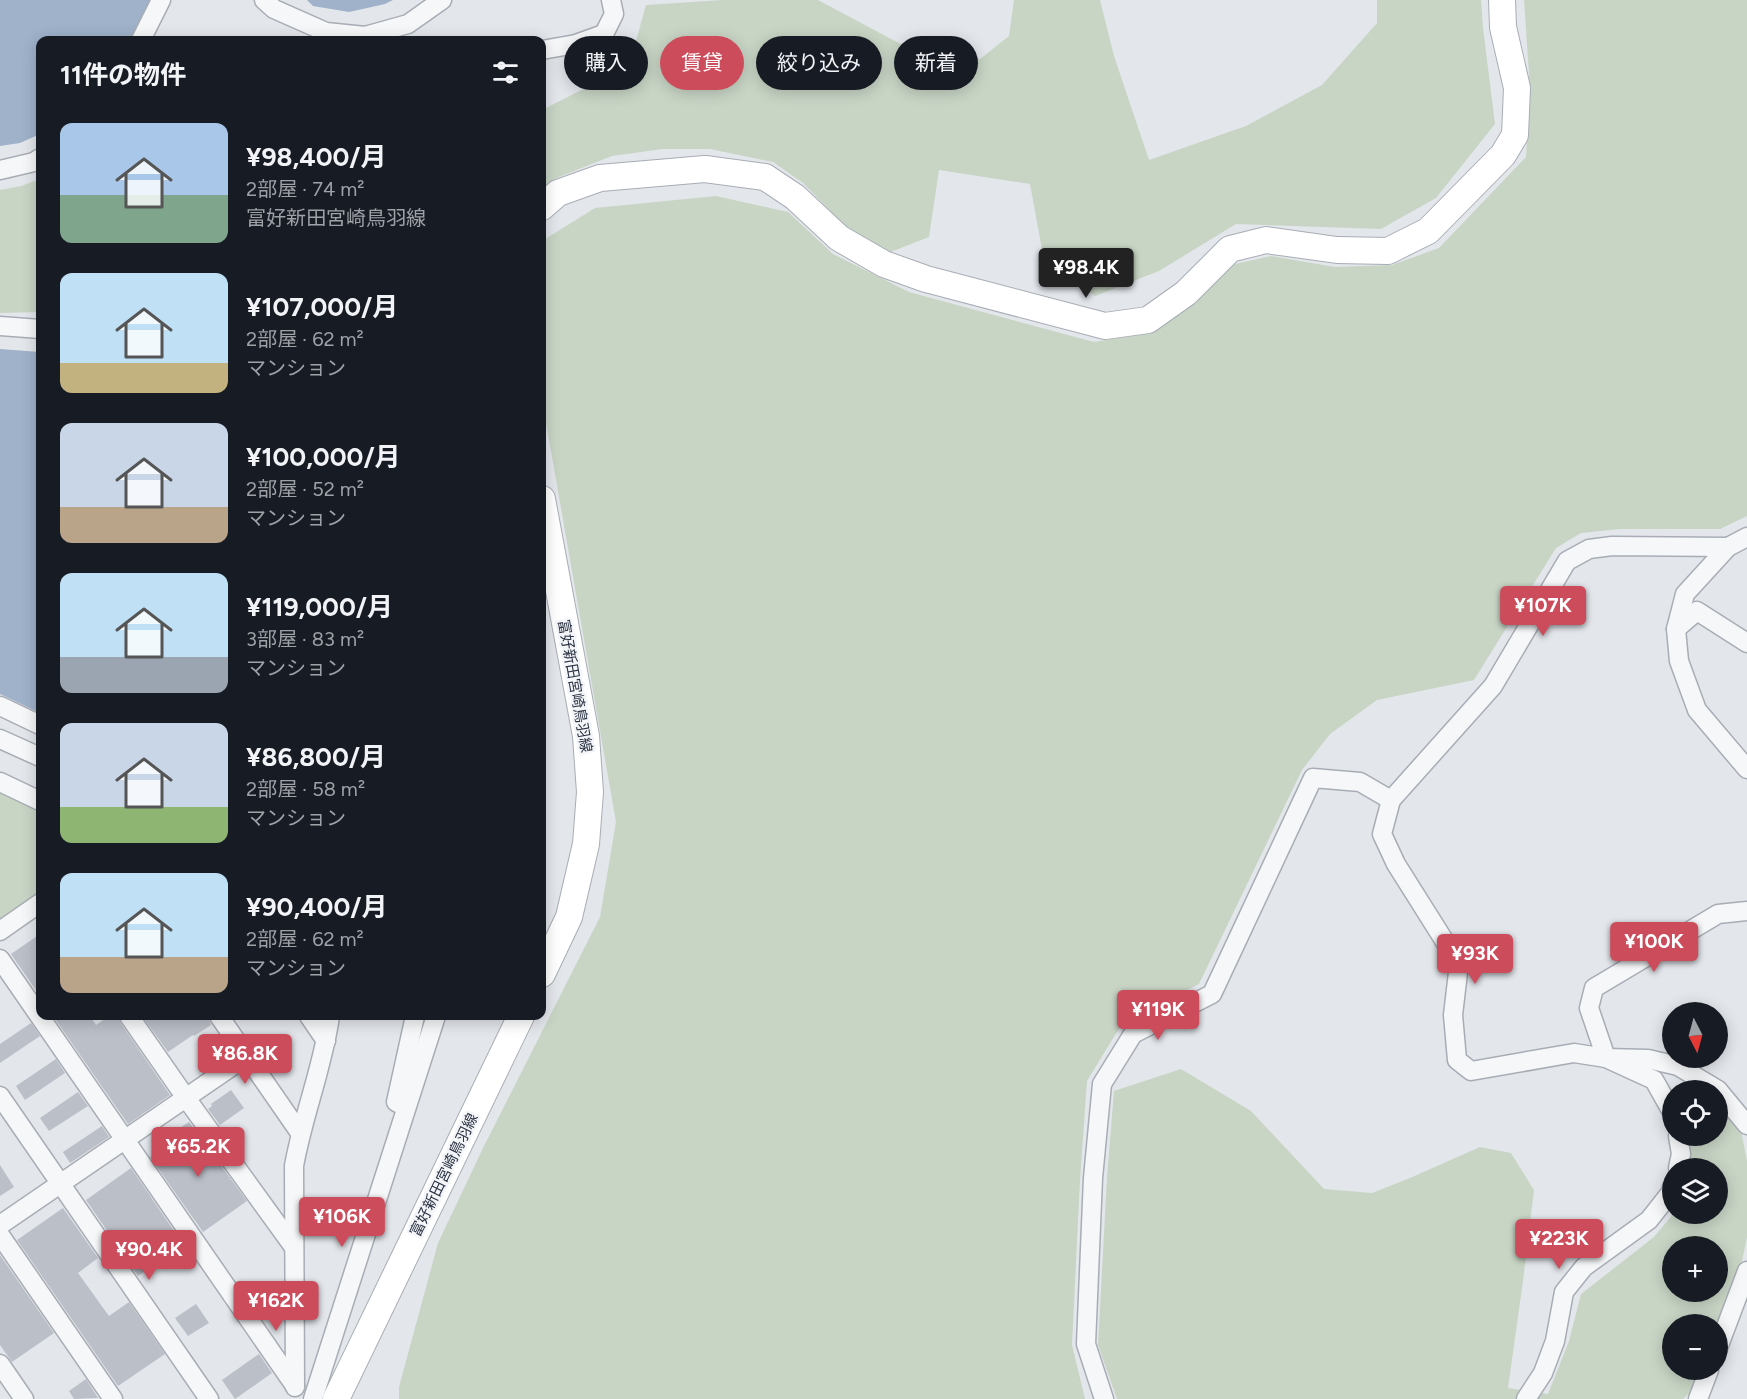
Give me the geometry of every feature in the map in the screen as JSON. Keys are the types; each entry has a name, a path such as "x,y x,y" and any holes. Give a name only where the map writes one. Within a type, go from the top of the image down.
{"main road":[{"path":"546,204 558,193 600,178 705,169 765,177 795,197 838,238 884,264 926,279 1105,326 1148,320 1186,293 1230,249 1266,240 1337,250 1388,251 1428,231 1503,155 1515,135 1517,88 1503,27 1502,0"},
{"name":"富好新田宮崎鳥羽線","path":"546,521 586,736 590,792 586,844 569,917 546,966"},
{"name":"富好新田宮崎鳥羽線","path":"336,1399 519,1020"}],"street":[{"path":"143,36 161,0"},
{"path":"264,0 274,9 326,32 365,36 408,24 442,0"},
{"path":"546,49 576,44 604,34 614,14 611,0"},
{"path":"0,170 36,161"},
{"path":"0,326 36,329"},
{"path":"1747,537 1728,547 1685,594 1676,629 1679,661 1697,710 1747,769"},
{"path":"1728,547 1612,546 1589,549 1567,561 1493,686 1391,800 1382,834 1396,864 1459,964 1453,1015 1457,1060 1471,1071 1574,1053 1606,1058 1648,1059 1678,1066 1718,1090 1747,1125"},
{"path":"1676,629 1697,611 1747,643"},
{"path":"0,706 36,723"},
{"path":"0,739 36,755"},
{"path":"1104,1399 1086,1344 1093,1178 1102,1084 1133,1034 1212,994 1313,778 1360,782 1391,800"},
{"path":"0,782 36,799"},
{"path":"0,931 36,906"},
{"path":"1662,1094 1654,1080 1606,1058 1589,1008 1594,988 1718,914 1747,911"},
{"path":"0,959 36,1011"},
{"path":"42,1020 301,1393"},
{"path":"132,1020 293,1246"},
{"path":"222,1020 300,1133"},
{"path":"312,1020 326,1041"},
{"path":"301,1393 293,1246 294,1166 300,1133 326,1041 329,1020"},
{"path":"406,1107 396,1102 414,1020"},
{"path":"313,1399 435,1020"},
{"path":"0,1225 247,1056"},
{"path":"0,1096 209,1399"},
{"path":"1526,1399 1543,1373 1555,1341 1564,1292 1584,1267 1649,1220 1662,1203"},
{"path":"0,1235 113,1399"},
{"path":"1728,1321 1747,1271"},
{"path":"0,1364 24,1399"},
{"path":"1698,1399 1705,1380"}],"green space":[{"path":"723,0 818,0 894,41 894,90 978,90 978,59 1009,36 1014,0 1100,0 1114,56 1149,160 1246,126 1322,85 1377,23 1377,0 1481,0 1495,124 1436,198 1381,229 1236,224 1159,271 1095,296 1043,255 1030,184 939,170 929,237 888,253 846,227 803,183 773,162 710,149 663,149 612,156 554,179 546,186 546,108 582,90 648,90 648,36 637,36 646,5"},
{"path":"1524,0 1747,0 1747,516 1720,529 1620,529 1581,533 1556,548 1474,680 1377,700 1330,734 1302,770 1199,984 1123,1022 1087,1081 1072,1345 1085,1399 399,1399 399,1387 438,1243 483,1148 600,917 616,822 546,423 546,239 595,208 716,196 788,212 833,254 909,292 1094,342 1153,332 1235,264 1271,256 1335,267 1392,265 1439,248 1526,157 1530,89"},
{"path":"36,180 36,312 0,313 0,190"},
{"path":"0,788 36,804 36,897 0,922"},
{"path":"1181,1069 1251,1111 1324,1189 1372,1193 1480,1147 1511,1153 1534,1190 1508,1388 1548,1394 1569,1341 1581,1294 1654,1237 1665,1224 1728,1224 1728,1158 1690,1158 1688,1146 1728,1146 1728,1116 1741,1130 1747,1161 1747,1237 1741,1266 1728,1297 1728,1236 1662,1236 1662,1302 1726,1302 1721,1314 1662,1314 1662,1380 1694,1380 1689,1394 1683,1399 1117,1399 1098,1345 1114,1091"}],"water":[{"path":"0,0 151,0 138,36 36,36 36,136 20,143 0,146"},
{"path":"307,0 393,0 349,12 313,6"},
{"path":"0,349 36,352 36,711 0,694"}],"building":[{"path":"36,937 36,990 11,954"},
{"path":"56,1020 93,1020 96,1025 103,1020 119,1020 170,1095 128,1124"},
{"path":"145,1020 209,1020 211,1025 168,1052"},
{"path":"31,1023 40,1036 0,1063 0,1044"},
{"path":"56,1059 65,1073 25,1100 16,1086"},
{"path":"231,1090 244,1108 220,1125 208,1109 212,1106 211,1104"},
{"path":"78,1092 88,1106 49,1131 40,1118"},
{"path":"189,1122 247,1201 203,1232 150,1157 173,1141 169,1135"},
{"path":"102,1126 109,1137 70,1163 63,1152"},
{"path":"0,1165 14,1187 0,1196"},
{"path":"131,1168 183,1244 138,1276 86,1200"},
{"path":"63,1208 98,1258 78,1273 109,1316 129,1302 165,1354 118,1386 17,1240"},
{"path":"0,1255 54,1333 12,1362 0,1345"},
{"path":"196,1304 209,1323 188,1336 175,1318"},
{"path":"259,1354 272,1373 235,1399 222,1380"},
{"path":"86,1379 98,1398 74,1399 69,1391"}]}
